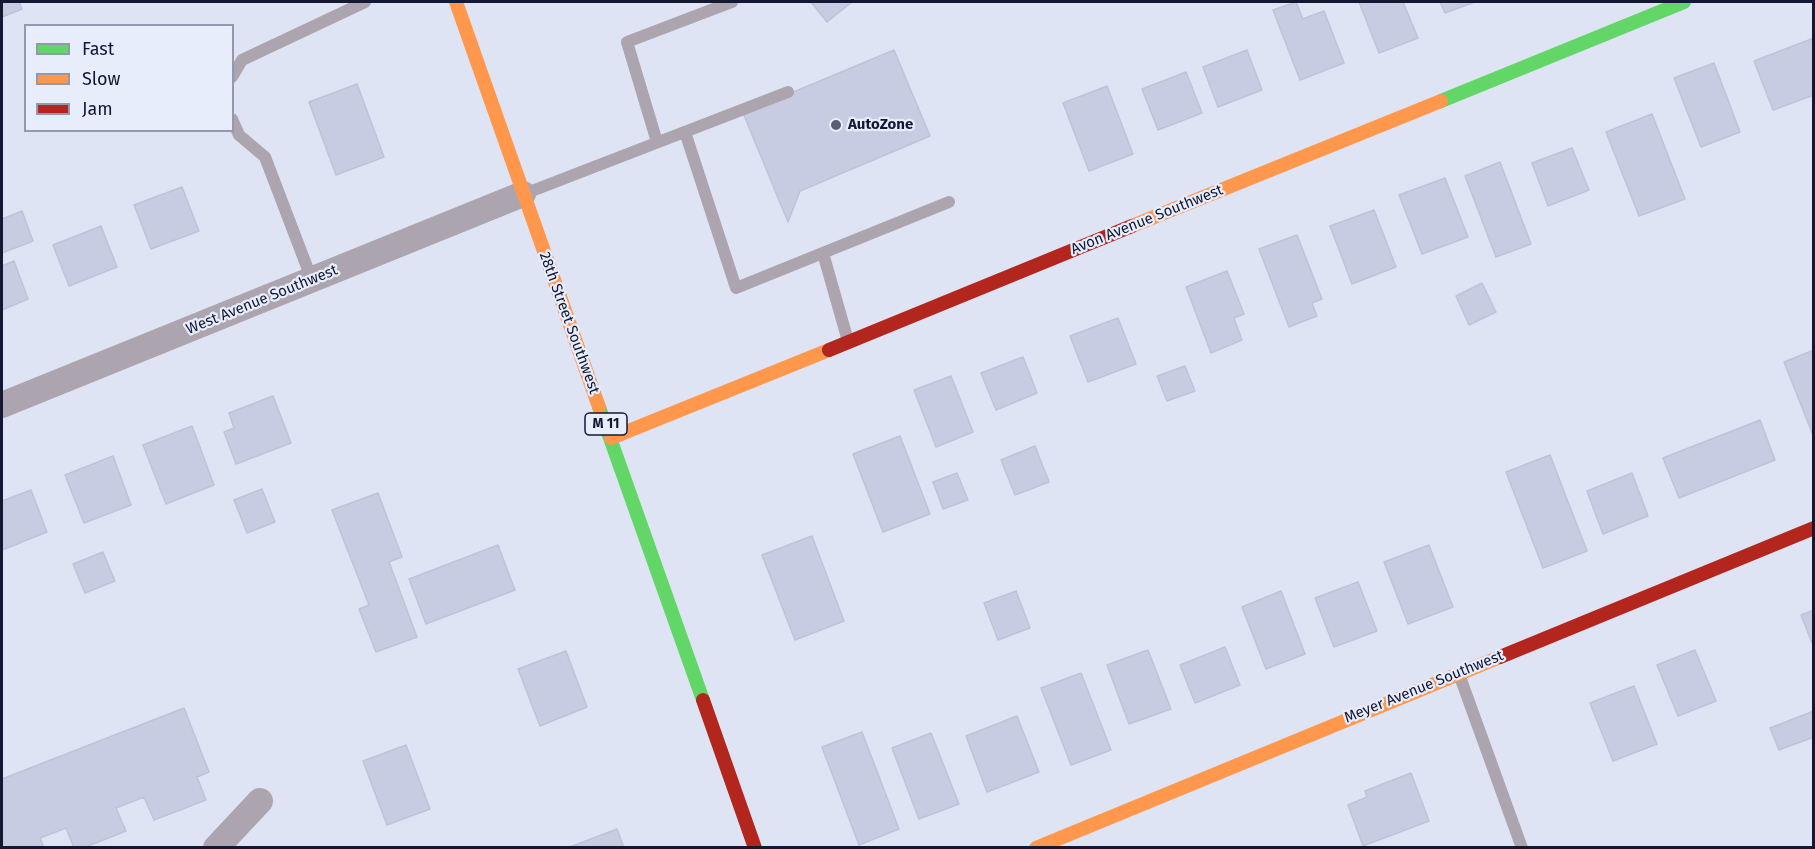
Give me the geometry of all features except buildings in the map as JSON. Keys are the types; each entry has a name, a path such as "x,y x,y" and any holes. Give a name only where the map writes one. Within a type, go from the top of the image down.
{"street":[{"name":"28th Street Southwest","path":"456,2 755,848"},
{"name":"Avon Avenue Southwest","path":"611,438 1684,2"},
{"name":"West Avenue Southwest","path":"2,405 523,194"},
{"name":"Meyer Avenue Southwest","path":"1036,848 1814,528"},
{"path":"216,848 260,801"}],"lane":[{"path":"234,74 242,60 365,2"},
{"path":"657,142 627,42 732,2"},
{"path":"523,194 788,92"},
{"path":"234,124 239,135 265,157 312,280"},
{"path":"685,132 736,288 949,202"},
{"path":"823,253 848,341"},
{"path":"1459,673 1522,848"}],"traffic: fast":[{"path":"1441,101 1684,2"},
{"path":"599,407 703,700"}],"traffic: slow":[{"path":"456,2 599,407"},
{"path":"1132,226 1441,101"},
{"path":"611,438 829,350"},
{"path":"1036,848 1500,657"}],"traffic: jam":[{"path":"829,350 1132,226"},
{"path":"1500,657 1814,528"},
{"path":"703,700 755,848"}],"place":[{"name":"AutoZone","path":"836,125"}]}
